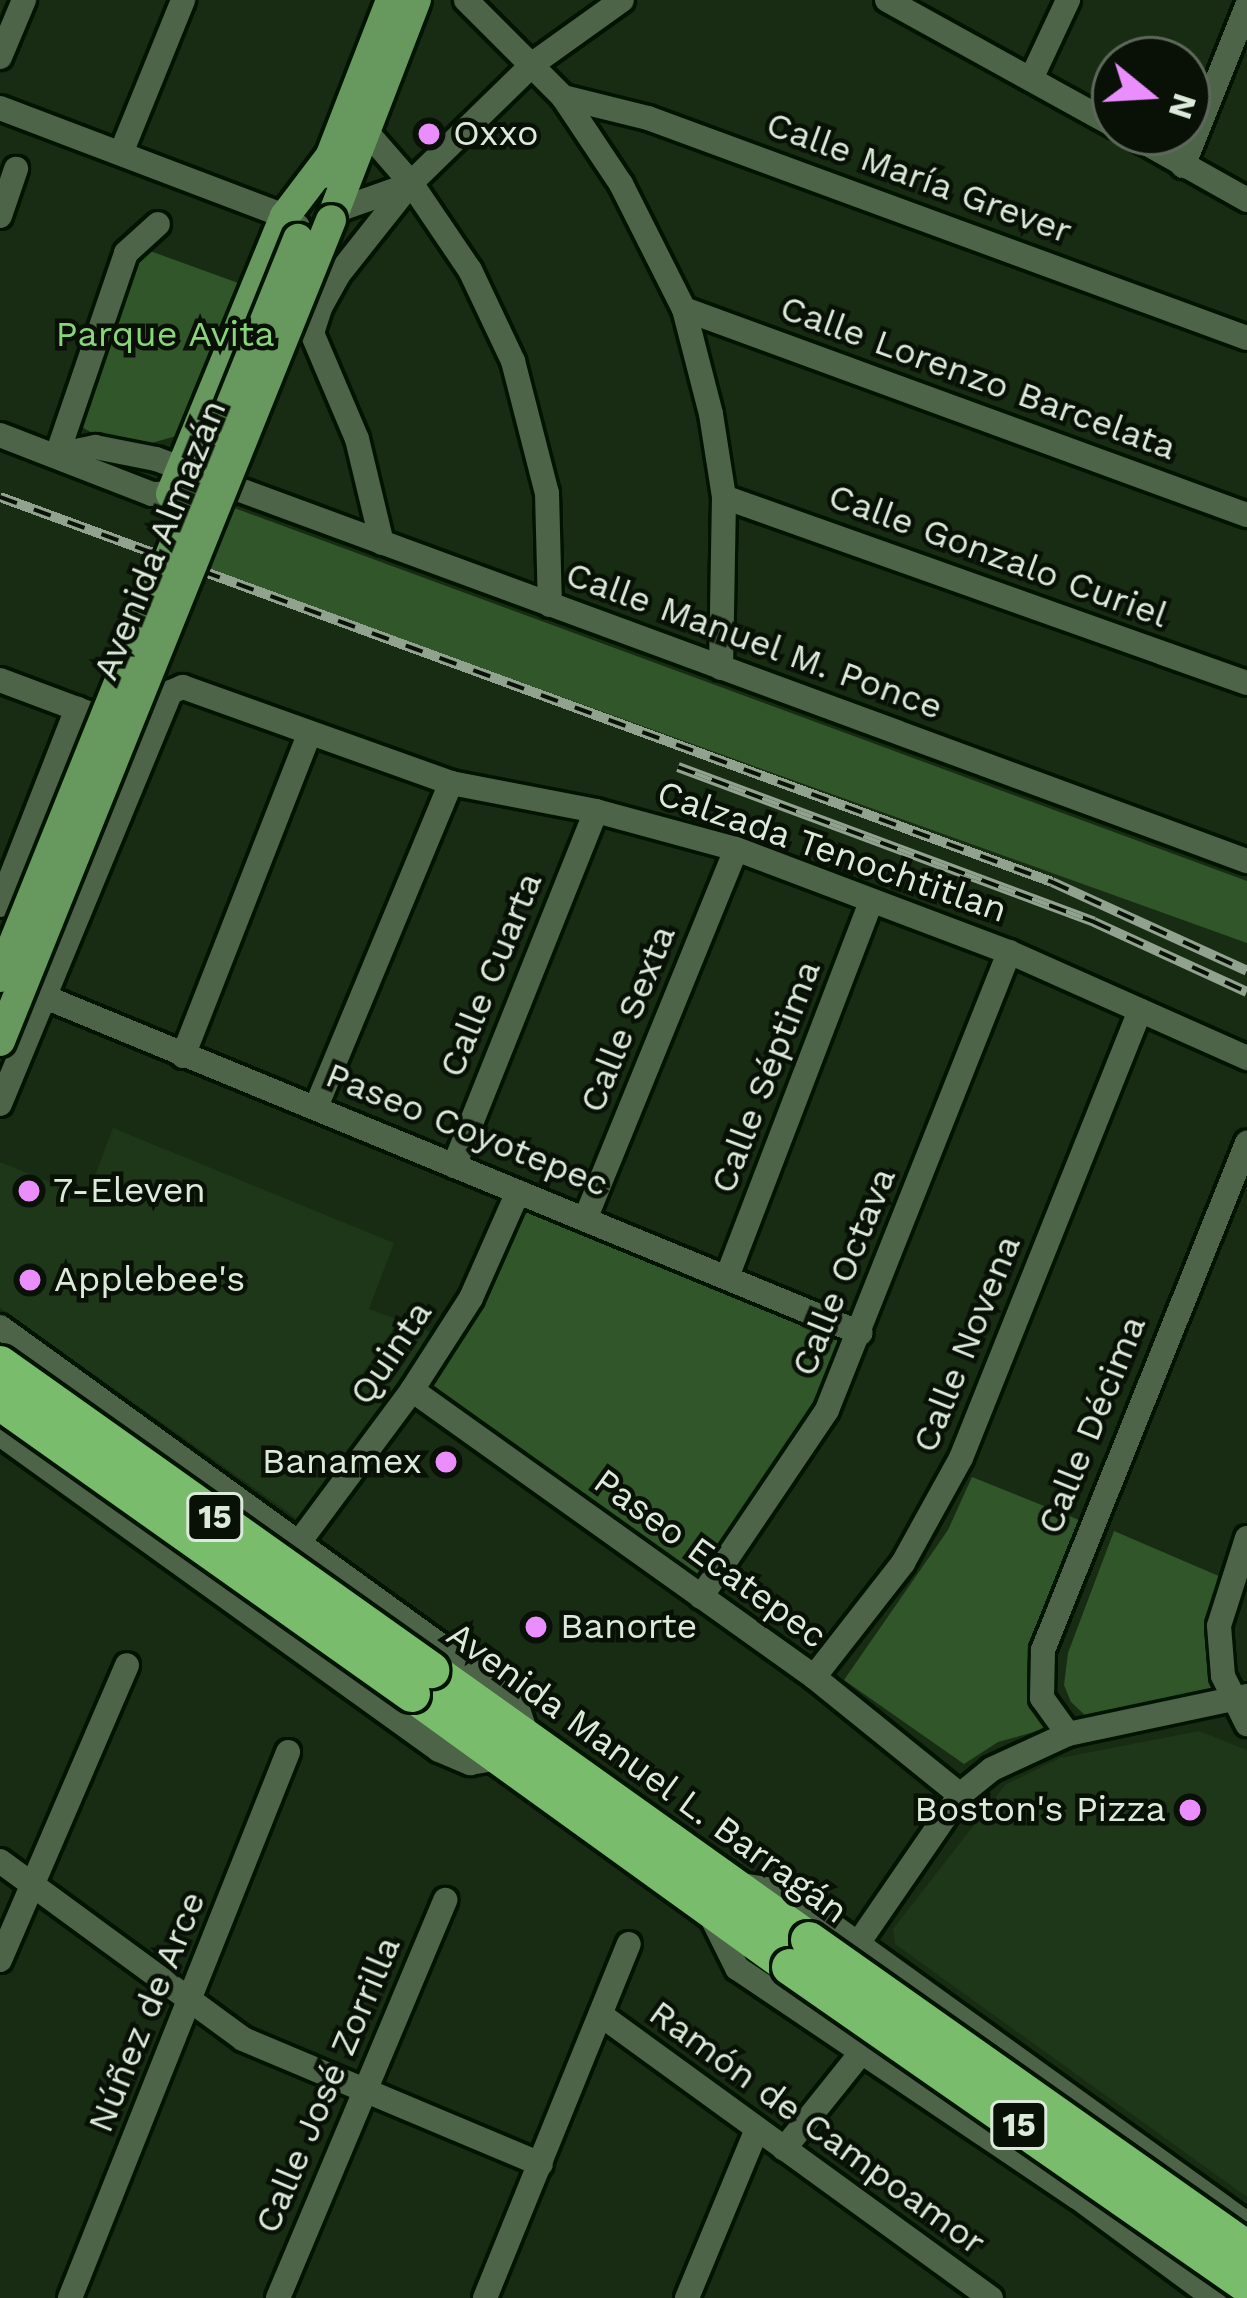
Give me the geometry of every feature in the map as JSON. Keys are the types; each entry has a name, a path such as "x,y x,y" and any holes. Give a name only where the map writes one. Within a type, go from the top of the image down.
{"highway":[{"name":"Avenida Manuel L. Barragán","path":"0,1364 718,1898 1247,2249"},
{"name":"Avenida Manuel L. Barragán","path":"0,1402 422,1682"},
{"name":"Avenida Manuel L. Barragán","path":"799,1954 1247,2284"}],"main road":[{"path":"176,481 310,223 391,0"},
{"name":"Avenida Almazán","path":"0,977 310,223 365,130 416,0"},
{"name":"Avenida Almazán","path":"0,1041 310,223"}],"street":[{"path":"0,57 23,0"},
{"path":"121,153 183,0"},
{"path":"466,0 534,63 562,97 621,184 684,309 711,414 724,497 721,668"},
{"path":"382,543 357,439 311,333 338,275 411,183 534,63 622,0"},
{"path":"1032,77 1068,0"},
{"path":"902,4 1091,112"},
{"path":"1183,166 1247,6"},
{"name":"Calle María Grever","path":"562,97 648,118 1247,338"},
{"path":"0,108 310,223 411,183"},
{"path":"365,130 411,183 470,270 513,361 547,494 550,605"},
{"path":"1166,156 1247,200"},
{"path":"0,216 16,170"},
{"path":"0,435 58,455 126,253 158,224"},
{"name":"Calle Lorenzo Barcelata","path":"684,309 1247,515"},
{"name":"Calle Manuel M. Ponce","path":"58,455 95,447 176,481 236,489 1247,861"},
{"name":"Calle Gonzalo Curiel","path":"724,497 1247,683"},
{"path":"0,680 152,738 0,1104"},
{"name":"Calzada Tenochtitlan","path":"152,738 175,687 451,783 596,811 736,849 1010,952 1247,1058"},
{"path":"0,904 77,709"},
{"path":"183,1056 309,735"},
{"path":"316,1106 451,783"},
{"name":"Calle Cuarta","path":"454,1166 596,811"},
{"path":"35,816 107,843"},
{"name":"Calle Sexta","path":"586,1217 736,849"},
{"name":"Calle Séptima","path":"728,1277 871,902"},
{"name":"Calle Octava","path":"701,1597 807,1444 860,1333 1010,952"},
{"name":"Paseo Coyotepec","path":"45,997 860,1333"},
{"name":"Calle Novena","path":"814,1677 903,1564 961,1458 1140,1011"},
{"name":"Calle Décima","path":"1068,1734 1042,1698 1042,1651 1247,1143"},
{"name":"Quinta","path":"300,1541 412,1390 471,1298 518,1192"},
{"path":"0,1327 300,1541 517,1706 513,1750 470,1763 439,1750 0,1434"},
{"name":"Paseo Ecatepec","path":"412,1390 814,1677 960,1795"},
{"path":"38,1462 90,1391"},
{"path":"1247,1538 1219,1626 1247,1724"},
{"path":"0,1960 127,1665"},
{"path":"859,1942 960,1795 992,1769 1068,1734 1239,1698"},
{"name":"Núñez de Arce","path":"70,2298 288,1752"},
{"path":"0,1862 188,2001 264,2050 541,2164"},
{"path":"1214,2298 1077,2197 737,1968 718,1898 786,1892 1051,2078 1247,2224"},
{"name":"Calle José Zorrilla","path":"278,2298 360,2093 445,1900"},
{"path":"484,2298 629,1944"},
{"name":"Ramón de Campoamor","path":"601,2015 991,2298"},
{"path":"784,2150 861,2053"},
{"path":"1010,2154 1047,2131 1055,2109 1051,2078"},
{"path":"687,2298 757,2129"},
{"path":"1077,2197 1068,2177 1073,2148 1093,2133 1119,2132"}],"shaded area":[{"path":"113,1128 394,1243 369,1309 436,1334 299,1520 0,1308 0,1162 87,1197"},
{"path":"1199,1731 1247,1750 1247,2197 895,1944 893,1929 1005,1785 1060,1758"}],"green space":[{"name":"Parque Avita","path":"139,247 241,284 183,434 148,444 103,439 80,426"},
{"path":"229,506 1247,881 1247,943 205,569"},
{"path":"518,1192 860,1333 701,1597 412,1390"},
{"path":"972,1477 1084,1522 1036,1645 1052,1715 1041,1730 998,1742 964,1764 844,1680 948,1530"},
{"path":"1114,1531 1221,1577 1206,1648 1216,1691 1088,1718 1071,1702 1064,1685 1068,1653"}],"railway":[{"path":"0,497 1052,882 1247,971"},
{"path":"678,767 1094,922 1247,992"}],"place":[{"name":"Oxxo","path":"429,134"},
{"name":"7-Eleven","path":"29,1191"},
{"name":"Applebee's","path":"30,1280"},
{"name":"Banamex","path":"446,1462"},
{"name":"Banorte","path":"536,1627"},
{"name":"Boston's Pizza","path":"1190,1810"}]}
